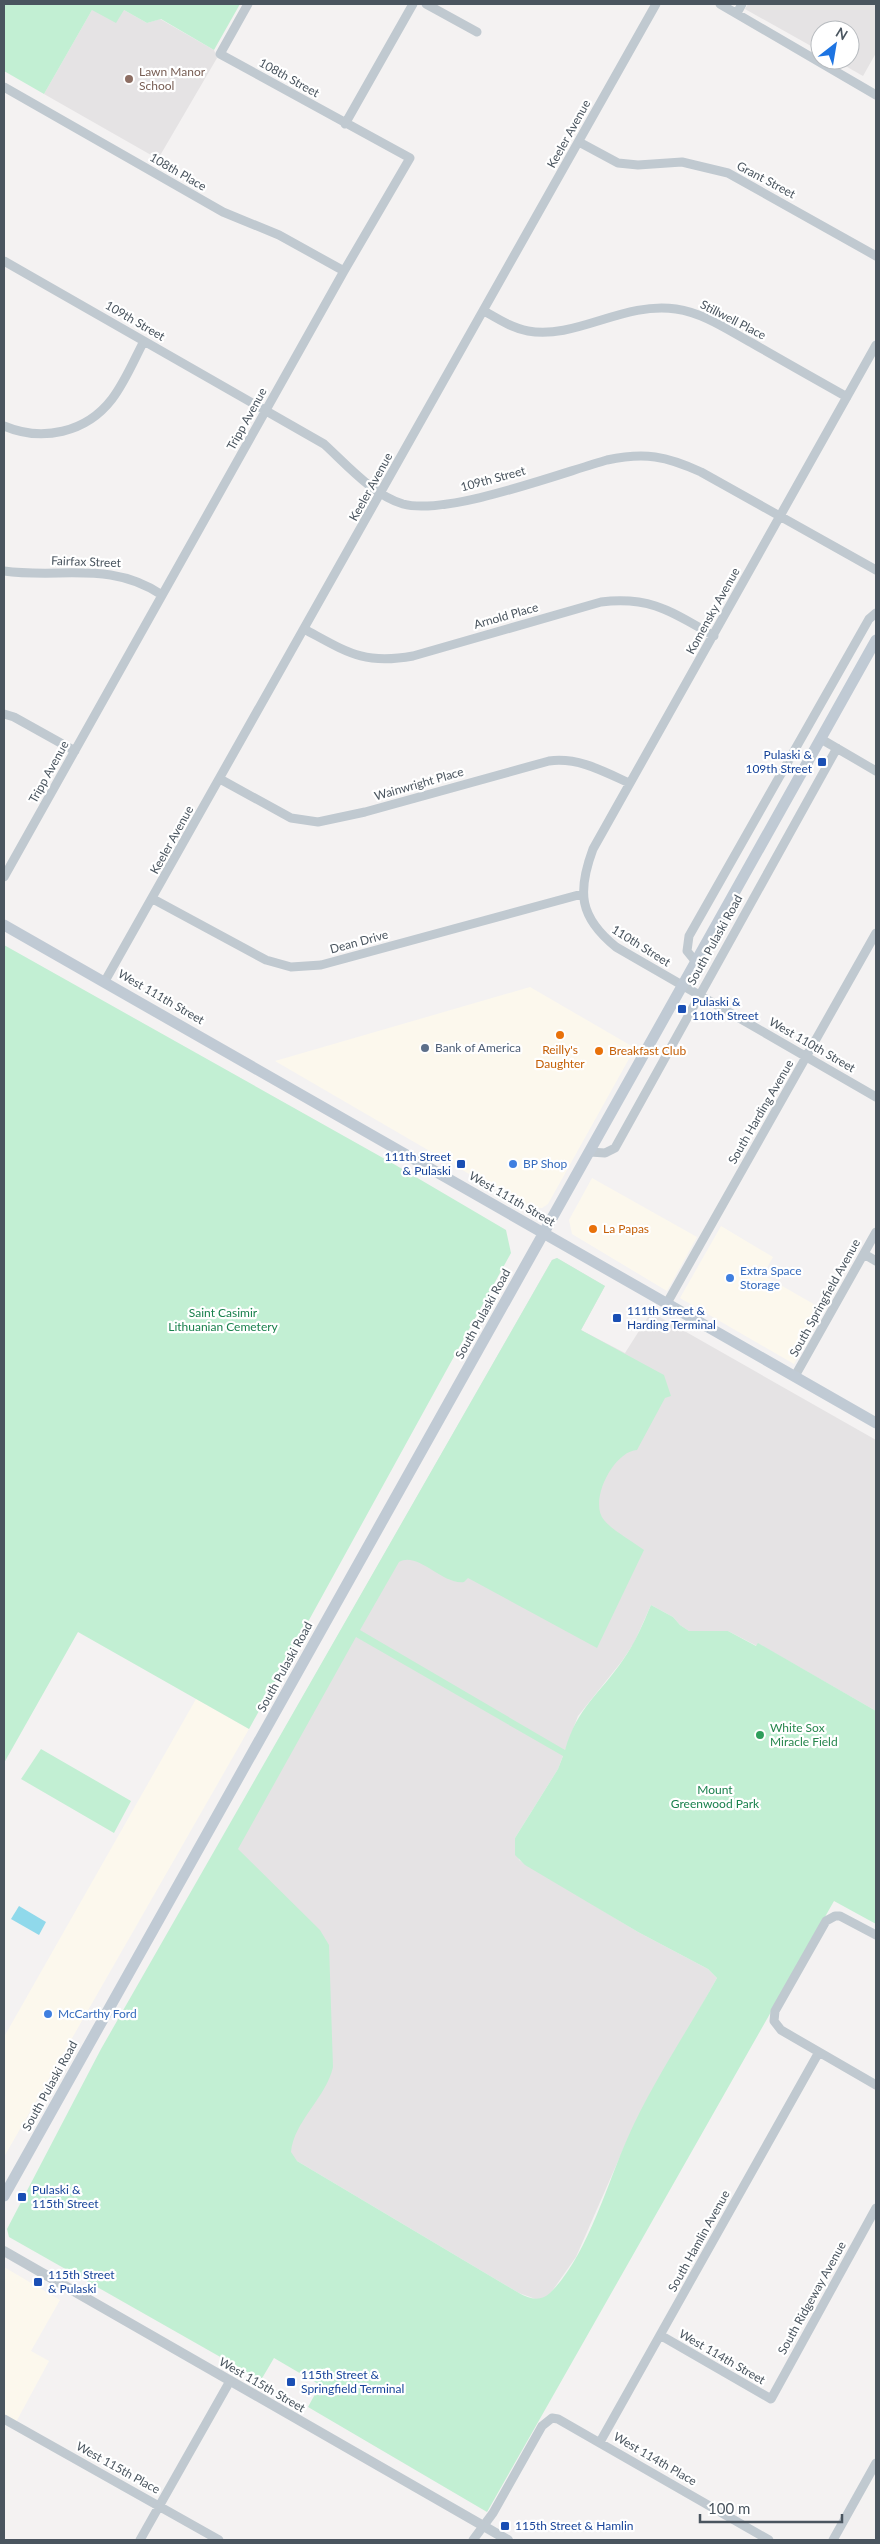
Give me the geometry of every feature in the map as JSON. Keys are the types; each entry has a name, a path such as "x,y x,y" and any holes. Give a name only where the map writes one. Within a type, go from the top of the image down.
{"main road":[{"name":"South Pulaski Road","path":"4,2196 876,640"},
{"name":"West 111th Street","path":"4,924 876,1423"}],"street":[{"name":"108th Street","path":"248,4 220,54 345,124"},
{"path":"345,124 413,4"},
{"path":"426,4 476,32"},
{"name":"Keeler Avenue","path":"105,981 382,493 656,4"},
{"path":"720,4 876,95"},
{"path":"736,13 742,4"},
{"name":"108th Place","path":"4,87 223,212 279,235 344,271"},
{"name":"Tripp Avenue","path":"4,877 344,271 410,158 345,124"},
{"name":"Grant Street","path":"579,142 618,163 638,165 682,162 728,173 876,256"},
{"name":"109th Street","path":"4,261 324,444 382,493 402,504 419,506 466,501 607,460 630,455 655,455 677,461 701,472 876,570"},
{"name":"Stillwell Place","path":"484,310 514,327 540,333 556,332 631,311 663,308 678,309 710,320 847,397"},
{"path":"4,426 32,435 48,435 79,426 106,406 113,397 144,341"},
{"name":"Komensky Avenue","path":"582,894 585,870 594,849 876,345"},
{"name":"Fairfax Street","path":"4,571 111,573 132,579 162,595"},
{"name":"Arnold Place","path":"304,630 349,654 388,660 413,656 601,602 635,600 664,608 714,636"},
{"name":"South Pulaski Road","path":"696,962 687,952 690,936 868,619 876,613"},
{"path":"4,714 14,717 75,751"},
{"path":"821,739 876,771"},
{"name":"South Pulaski Road","path":"590,1152 606,1153 615,1148 837,748"},
{"name":"Wainwright Place","path":"220,779 291,818 318,822 365,812 549,761 559,760 590,765 629,784"},
{"name":"Dean Drive","path":"153,899 254,955 291,967 320,965 582,894"},
{"name":"110th Street","path":"582,894 587,912 599,934 616,947 683,986"},
{"name":"South Harding Avenue","path":"667,1303 876,933"},
{"name":"West 110th Street","path":"683,986 876,1097"},
{"name":"South Springfield Avenue","path":"795,1376 876,1232"},
{"path":"864,1254 876,1260"},
{"path":"876,1935 846,1918 834,1916 826,1921 775,2011 774,2021 781,2030 876,2085"},
{"name":"South Hamlin Avenue","path":"600,2442 819,2052"},
{"name":"South Ridgeway Avenue","path":"771,2400 876,2208"},
{"name":"West 115th Street","path":"4,2251 508,2540"},
{"name":"West 114th Street","path":"660,2335 771,2400"},
{"path":"140,2540 230,2381"},
{"name":"West 115th Place","path":"4,2418 219,2540"},
{"name":"West 114th Place","path":"484,2526 542,2426 552,2418 558,2419 600,2442 769,2540"},
{"path":"833,2540 876,2463"},
{"path":"473,2540 484,2526"}],"shaded area":[{"path":"748,4 876,4 876,53 863,76 852,70 860,70 860,20 810,20 810,45 745,9"},
{"name":"Lawn Manor School","path":"92,10 124,10 147,23 160,19 214,50 217,58 158,159 44,94"},
{"path":"530,987 635,1048 548,1204 542,1208 526,1207 275,1061"},
{"path":"592,1178 697,1237 667,1291 572,1234 569,1220"},
{"path":"721,1226 773,1257 763,1275 824,1310 794,1364 680,1298"},
{"path":"557,1258 605,1286 581,1330 625,1353 651,1312 876,1440 876,1711 759,1644 757,1646 728,1631 689,1631 673,1617 651,1605 634,1643 578,1716 558,1769 515,1838 519,1860 638,1932 708,1969 717,1978 629,2136 576,2257 550,2294 541,2301 519,2293 297,2161 102,2049 552,1260"},
{"path":"196,1699 249,1729 4,2157 4,2037"},
{"path":"4,2267 60,2300 31,2351 49,2361 15,2424 4,2417"}],"green space":[{"path":"4,4 240,4 214,50 161,19 147,23 124,10 116,23 92,10 44,94 4,71"},
{"name":"Saint Casimir Lithuanian Cemetery","path":"4,945 392,1163 506,1230 511,1253 249,1729 78,1632 4,1763"},
{"name":"Mount Greenwood Park","path":"557,1258 605,1286 581,1330 664,1375 671,1396 665,1398 637,1450 628,1453 620,1459 612,1468 601,1490 600,1512 604,1520 617,1532 644,1550 597,1648 468,1578 464,1582 456,1582 447,1579 422,1564 406,1560 399,1562 360,1630 565,1750 576,1722 627,1654 651,1605 673,1617 689,1631 728,1631 756,1646 758,1643 876,1711 876,1924 834,1901 487,2512 308,2407 320,2385 274,2358 261,2380 9,2237 7,2229 101,2049 552,1260","holes":["356,1637 563,1756 558,1769 515,1838 515,1855 525,1865 638,1932 708,1969 717,1978 659,2077 638,2117 595,2219 575,2260 550,2293 543,2298 535,2299 519,2293 297,2161 291,2152 298,2130 324,2089 333,2067 329,1945 320,1930 238,1849"]},
{"path":"41,1749 131,1801 114,1833 21,1779"}],"water":[{"path":"19,1906 46,1922 39,1935 11,1919"}],"place":[{"name":"Lawn Manor School","path":"129,79"},
{"name":"Pulaski & 109th Street","path":"822,762"},
{"name":"Pulaski & 110th Street","path":"682,1009"},
{"name":"Reilly's Daughter","path":"560,1035"},
{"name":"Bank of America","path":"425,1048"},
{"name":"Breakfast Club","path":"599,1051"},
{"name":"111th Street & Pulaski","path":"461,1164"},
{"name":"BP Shop","path":"513,1164"},
{"name":"La Papas","path":"593,1229"},
{"name":"Extra Space Storage","path":"730,1278"},
{"name":"111th Street & Harding Terminal","path":"617,1318"},
{"name":"White Sox Miracle Field","path":"760,1735"},
{"name":"McCarthy Ford","path":"48,2014"},
{"name":"Pulaski & 115th Street","path":"22,2197"},
{"name":"115th Street & Pulaski","path":"38,2282"},
{"name":"115th Street & Springfield Terminal","path":"291,2382"},
{"name":"115th Street & Hamlin","path":"505,2526"}]}
